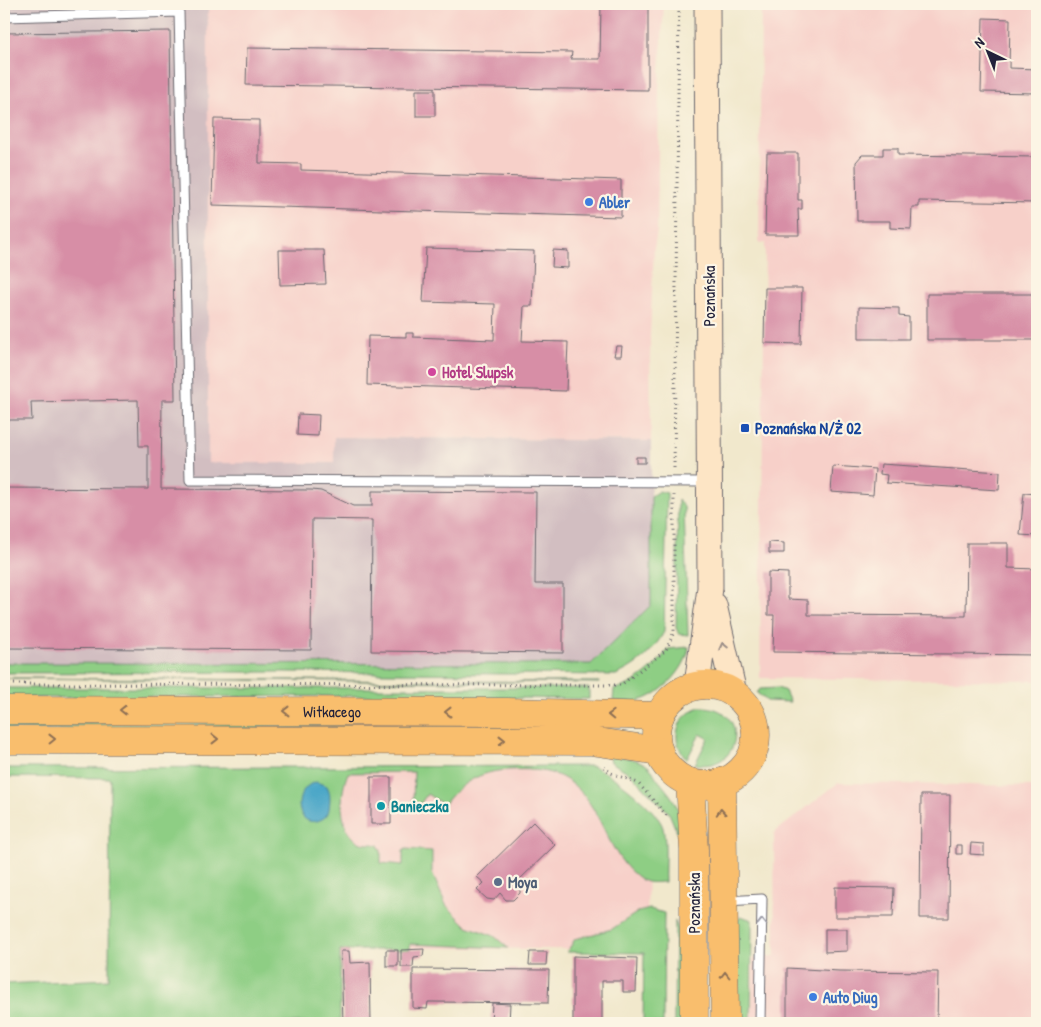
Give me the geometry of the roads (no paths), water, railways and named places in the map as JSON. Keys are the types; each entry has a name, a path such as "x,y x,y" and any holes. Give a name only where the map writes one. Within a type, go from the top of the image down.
{"main road":[{"name":"Poznańska","path":"698,685 710,588 707,4"},
{"name":"Poznańska","path":"710,588 734,693"},
{"path":"698,685 722,688 734,693 749,709 754,719 756,734 754,749 747,763 736,775 722,782 706,785 690,782 677,775 666,764 659,751 656,733 660,716 669,702 682,691 698,685"},
{"name":"Witkacego","path":"4,710 507,712 660,716"},
{"name":"Witkacego","path":"4,740 590,741 659,751"},
{"name":"Poznańska","path":"690,782 694,850 694,1023"},
{"name":"Poznańska","path":"722,782 725,1023"}],"lane":[{"path":"4,17 179,12 190,480 710,482"},
{"path":"724,901 762,899 760,1023"}],"water":[{"path":"316,782 327,786 330,794 329,806 325,817 312,821 305,819 299,807 303,792 308,786"}],"place":[{"name":"Abler","path":"589,202"},
{"name":"Hotel Slupsk","path":"432,372"},
{"name":"Poznańska N/Ż 02","path":"745,428"},
{"name":"Banieczka","path":"381,806"},
{"name":"Moya","path":"498,882"},
{"name":"Auto Diug","path":"813,997"}]}
